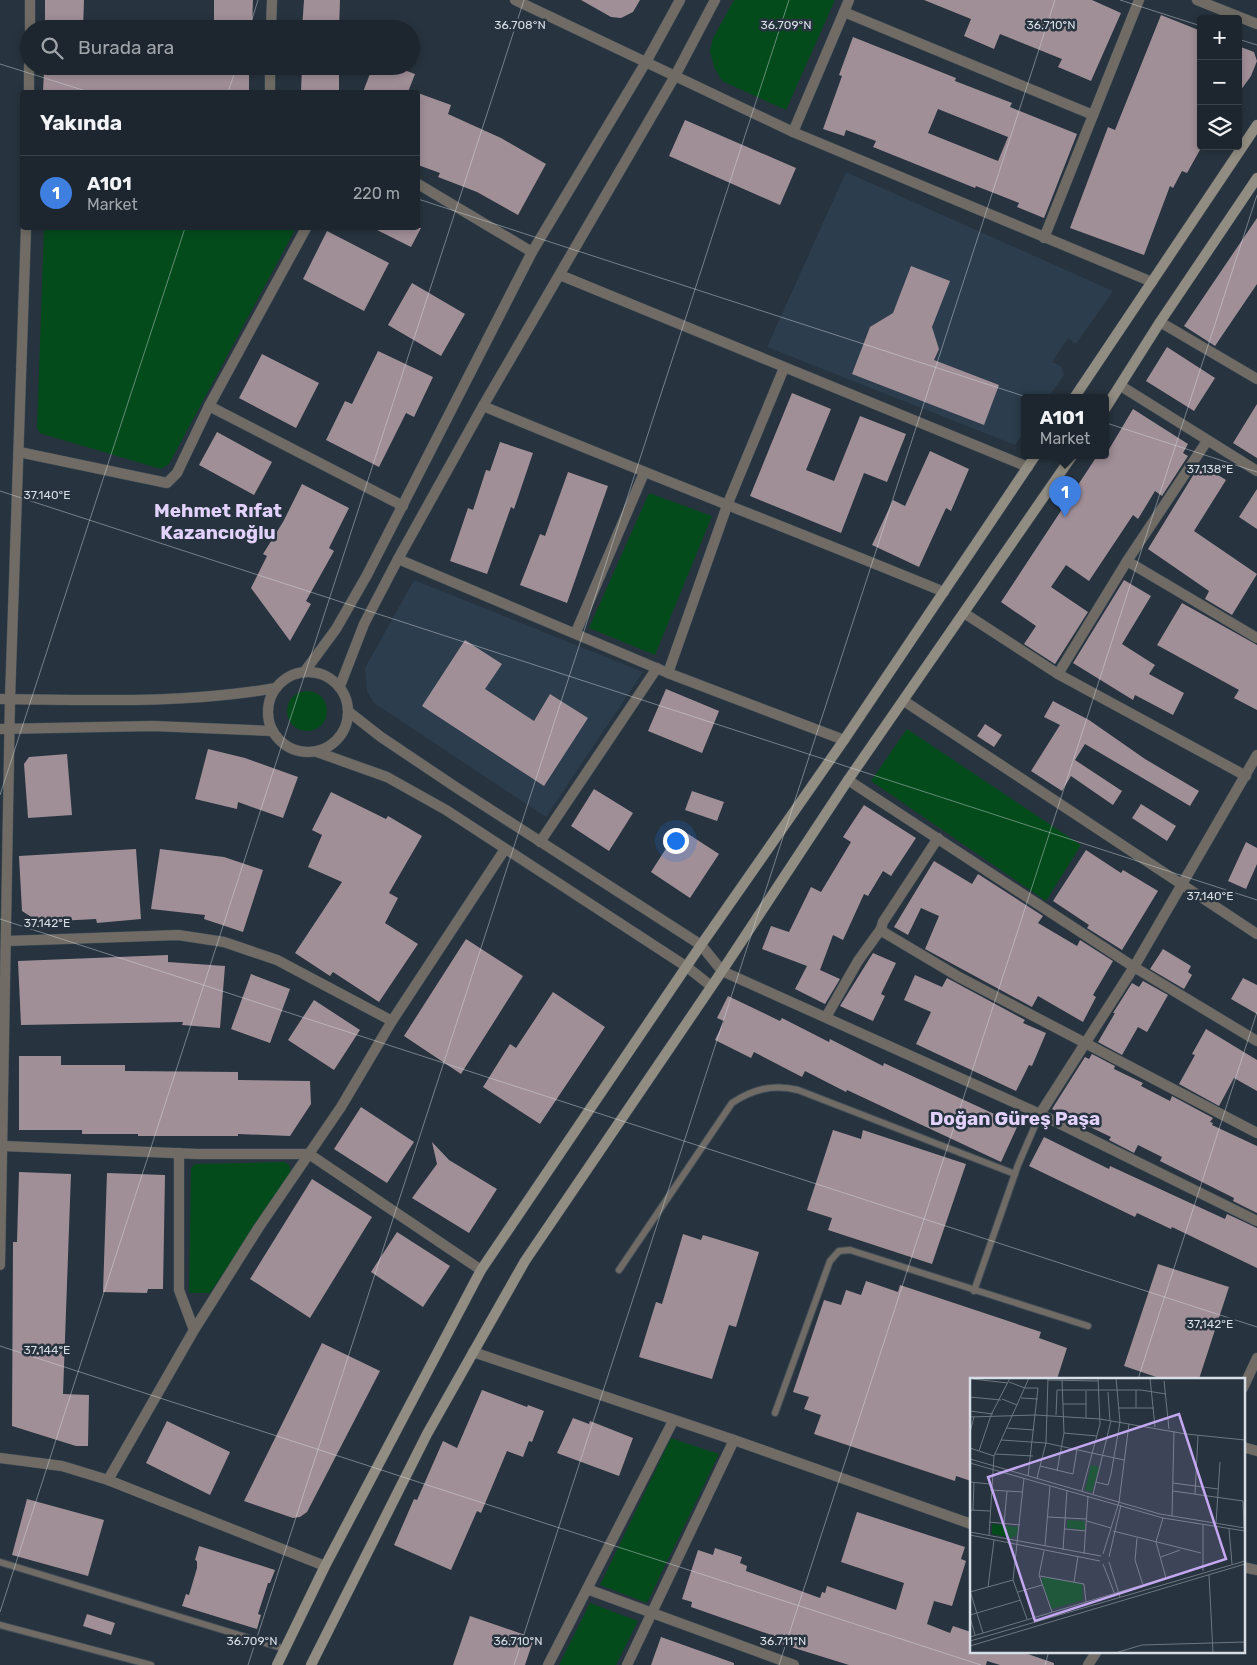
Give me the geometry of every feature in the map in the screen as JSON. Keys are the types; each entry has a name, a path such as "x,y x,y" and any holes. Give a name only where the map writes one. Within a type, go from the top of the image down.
{"main road":[{"path":"1077,394 1257,125"},
{"path":"1109,402 1160,322 1257,178"},
{"path":"277,1665 325,1566 481,1270 701,945 844,740 1033,459"},
{"path":"311,1665 427,1434 525,1261 722,971 848,780 904,702 1070,459"}],"street":[{"path":"30,0 30,20"},
{"path":"271,20 272,0"},
{"path":"515,0 793,132 1152,282"},
{"path":"680,0 646,62 532,252 403,506 336,630 304,671 288,677 276,688 268,709 272,731 280,742 291,749 317,752 387,777 446,810 687,967 711,986"},
{"path":"340,686 364,624 398,559 483,406 675,76 715,0"},
{"path":"793,132 849,0"},
{"path":"1044,238 1139,0"},
{"path":"1197,0 1257,24"},
{"path":"844,12 1093,115"},
{"path":"29,75 29,90"},
{"path":"270,75 270,90"},
{"path":"420,185 532,252"},
{"path":"0,1265 7,941 5,699 19,452 26,230"},
{"path":"19,452 167,483 177,472 209,406 305,230"},
{"path":"560,275 1028,467"},
{"path":"1160,322 1257,379"},
{"path":"668,673 728,504 784,368"},
{"path":"1120,386 1257,471"},
{"path":"209,406 403,506"},
{"path":"483,406 644,473 728,504 944,592"},
{"path":"1058,674 1128,561 1207,441"},
{"path":"576,632 644,473"},
{"path":"398,559 576,632 668,673 844,740"},
{"path":"1128,561 1257,638"},
{"path":"964,613 1058,674 1246,776"},
{"path":"540,842 657,668"},
{"path":"304,671 324,675 340,686 347,698 349,712 347,725 340,737 330,746 317,752"},
{"path":"5,699 137,701 235,695 276,688"},
{"path":"904,702 1257,934"},
{"path":"349,712 381,737 701,945 722,971 1040,1114 1257,1221"},
{"path":"5,728 153,726 272,731"},
{"path":"1040,1114 1134,967 1183,886 1257,755"},
{"path":"848,780 1134,967 1257,1041"},
{"path":"826,1018 858,961 881,929 883,922 938,838"},
{"path":"108,1480 194,1330 341,1107 392,1021 505,850"},
{"path":"881,929 959,977 1257,1133"},
{"path":"7,941 178,935 224,942 277,960 392,1021"},
{"path":"3,1146 179,1153 309,1154 481,1270"},
{"path":"179,1153 179,1290 194,1330"},
{"path":"473,1352 734,1440 970,1524"},
{"path":"1244,1386 1257,1358"},
{"path":"548,1665 673,1421"},
{"path":"626,1665 653,1613 734,1440"},
{"path":"1244,1447 1257,1451"},
{"path":"0,1458 62,1466 108,1480 325,1566"},
{"path":"1244,1567 1257,1570"},
{"path":"587,1589 794,1665"},
{"path":"1088,1665 1096,1652"}],"lane":[{"path":"619,1270 732,1103 760,1089 779,1087 798,1090 1014,1174"},
{"path":"974,1291 1014,1174 1040,1114"},
{"path":"775,1414 830,1261 835,1253 850,1250 1088,1326"},
{"path":"0,1562 285,1649"},
{"path":"0,1625 151,1665"}],"shaded area":[{"path":"846,172 1113,291 1076,344 1068,338 1052,362 1061,366 1064,375 1051,394 1021,394 1021,437 1015,445 767,347"},
{"path":"414,580 643,672 546,817 374,703 367,691 365,668"}],"green space":[{"path":"734,0 835,0 786,110 722,81 714,67 710,51 713,38"},
{"path":"44,230 295,230 169,464 161,469 46,435 40,433 37,428"},
{"path":"649,493 712,516 655,655 589,628"},
{"path":"311,691 318,694 324,700 327,711 326,719 318,728 311,731 303,731 296,728 288,719 287,707 290,700 299,692"},
{"path":"907,729 1081,845 1046,901 871,781"},
{"path":"285,1162 290,1166 291,1172 210,1293 191,1293 189,1291 191,1168 195,1164"},
{"path":"671,1438 719,1454 647,1603 600,1585"},
{"path":"590,1603 638,1621 616,1665 559,1665"}],"building":[{"path":"45,0 84,0 83,20 45,20"},
{"path":"214,0 253,0 252,20 214,20"},
{"path":"304,0 340,0 339,20 303,20"},
{"path":"581,0 640,0 633,12 621,18 611,17"},
{"path":"924,0 1092,0 1121,13 1091,81 1058,67 1062,59 1000,34 994,49 964,36 971,19"},
{"path":"1161,15 1197,29 1197,150 1200,150 1187,173 1182,171 1173,188 1170,186 1144,255 1070,228 1108,127 1115,130"},
{"path":"853,37 956,78 955,81 1012,103 1010,107 1077,134 1044,218 1017,207 1019,203 976,186 975,188 873,147 876,141 846,130 844,136 823,129 842,76 839,75","holes":["938,109 1008,137 998,161 928,133"]},
{"path":"1242,48 1254,52 1257,61 1251,76 1242,88"},
{"path":"44,75 249,75 249,90 43,90"},
{"path":"302,75 339,75 339,90 301,90"},
{"path":"370,75 415,75 409,90 364,90"},
{"path":"420,94 451,105 448,114 501,138 546,164 518,215 477,192 438,177 440,173 420,166"},
{"path":"685,120 796,168 780,205 669,156"},
{"path":"1257,218 1257,284 1215,346 1184,326"},
{"path":"377,230 420,230 411,247"},
{"path":"327,231 389,263 364,311 303,279"},
{"path":"911,266 950,281 932,327 939,349 934,360 999,385 984,425 852,374 870,327 893,313"},
{"path":"412,283 465,314 441,356 388,325"},
{"path":"1167,347 1215,378 1194,411 1146,381"},
{"path":"378,351 433,377 414,417 406,413 379,467 326,440 345,401 352,404"},
{"path":"262,354 319,383 296,428 239,398"},
{"path":"792,393 831,409 806,470 834,481 860,416 906,434 887,482 864,473 841,533 750,496"},
{"path":"1257,404 1257,458 1233,443"},
{"path":"1133,409 1188,444 1183,453 1188,456 1162,496 1155,491 1138,519 1133,515 1089,581 1066,565 1051,587 1088,612 1055,664 1024,644 1036,626 1001,602 1095,459 1109,459 1109,449"},
{"path":"217,432 272,462 254,495 199,465"},
{"path":"500,442 533,453 514,509 511,507 487,574 450,561 468,508 473,510 486,470 490,471"},
{"path":"930,451 969,469 951,511 946,508 919,567 872,545 893,500 905,506"},
{"path":"1200,464 1226,480 1194,531 1257,574 1232,615 1205,599 1209,591 1148,549"},
{"path":"568,472 608,486 567,603 520,585 540,534 545,536"},
{"path":"302,484 349,508 329,548 334,551 306,601 311,604 290,641 251,588 267,556 263,554 283,522"},
{"path":"1257,489 1257,529 1239,517"},
{"path":"1124,580 1151,596 1122,644 1155,665 1149,674 1184,693 1173,715 1135,695 1133,700 1073,663"},
{"path":"1182,603 1257,645 1257,710 1234,698 1239,690 1157,645"},
{"path":"465,640 502,664 485,689 534,721 550,694 588,718 544,786 422,706"},
{"path":"666,689 719,711 702,753 648,731"},
{"path":"1053,701 1089,720 1145,759 1199,791 1190,806 1085,744 1075,760 1122,791 1113,805 1071,776 1062,791 1031,771 1060,725 1044,717"},
{"path":"985,724 1002,735 994,747 977,736"},
{"path":"208,749 245,758 298,777 283,818 238,802 237,809 195,799"},
{"path":"67,754 72,815 28,818 24,764 29,757"},
{"path":"594,789 633,813 609,851 571,826"},
{"path":"692,791 724,802 717,821 685,810"},
{"path":"331,792 386,819 388,816 422,836 389,893 398,898 385,923 418,944 379,1002 333,972 330,976 295,953 342,882 308,867 322,835 312,830"},
{"path":"1141,804 1176,826 1167,841 1132,818"},
{"path":"864,805 916,838 891,876 883,871 868,896 864,894 843,940 833,935 820,970 840,979 825,1004 795,989 807,966 762,949 771,926 789,932 811,887 821,892 851,842 843,837"},
{"path":"679,828 719,854 690,898 651,872"},
{"path":"1246,842 1257,848 1257,864 1246,889 1228,881"},
{"path":"136,849 141,919 97,923 96,919 39,922 22,911 19,856"},
{"path":"160,849 224,857 263,870 243,932 204,919 205,915 151,909"},
{"path":"1086,850 1121,873 1123,870 1158,891 1122,950 1087,928 1089,925 1053,901"},
{"path":"934,861 972,884 978,874 1043,916 1038,923 1077,946 1080,940 1113,961 1093,995 1096,997 1083,1022 1038,996 1032,1007 925,949 939,916 921,908 908,935 894,927"},
{"path":"466,939 523,976 461,1074 404,1036"},
{"path":"1163,949 1191,966 1188,972 1192,975 1184,989 1150,969"},
{"path":"873,953 896,963 881,994 885,996 873,1021 840,1006"},
{"path":"168,955 168,962 225,966 220,1028 182,1025 183,1022 21,1025 18,961"},
{"path":"251,974 290,989 270,1043 231,1029"},
{"path":"915,975 942,987 947,978 1025,1020 1023,1023 1046,1033 1032,1066 1029,1065 1016,1091 916,1044 931,1012 904,1000"},
{"path":"1243,978 1257,985 1257,1014 1231,999"},
{"path":"1143,981 1168,995 1147,1032 1138,1027 1122,1055 1098,1042 1132,983 1139,987"},
{"path":"553,992 605,1027 540,1124 483,1087 510,1044 516,1048"},
{"path":"728,996 780,1021 782,1018 829,1042 830,1039 883,1066 884,1063 1018,1125 1001,1162 847,1090 846,1092 805,1071 802,1077 754,1052 751,1058 715,1040 724,1021 717,1018"},
{"path":"314,1000 360,1030 334,1070 288,1040"},
{"path":"1206,1029 1257,1060 1257,1091 1234,1078 1219,1106 1179,1084 1195,1055 1192,1054"},
{"path":"1092,1054 1115,1066 1114,1069 1143,1083 1141,1086 1170,1101 1172,1096 1213,1118 1210,1122 1213,1123 1212,1125 1257,1146 1257,1213 1233,1201 1234,1198 1160,1161 1162,1157 1138,1145 1134,1153 1109,1140 1111,1137 1052,1109 1085,1057 1089,1059"},
{"path":"19,1056 61,1056 61,1065 125,1065 125,1071 238,1072 238,1080 310,1081 311,1104 290,1136 238,1134 238,1136 138,1136 138,1134 82,1134 82,1130 19,1130"},
{"path":"361,1107 414,1142 387,1183 334,1149"},
{"path":"833,1130 861,1139 863,1130 966,1164 932,1264 828,1230 832,1218 807,1210"},
{"path":"1044,1137 1109,1169 1110,1166 1225,1219 1227,1214 1257,1228 1257,1268 1172,1227 1171,1229 1137,1213 1135,1217 1029,1166"},
{"path":"432,1142 449,1160 497,1189 469,1233 412,1198 437,1164"},
{"path":"19,1172 71,1174 63,1394 89,1395 88,1446 76,1446 12,1426 13,1242 17,1242"},
{"path":"107,1173 165,1175 163,1289 148,1289 147,1293 103,1292"},
{"path":"312,1179 372,1217 310,1318 250,1279"},
{"path":"397,1232 450,1266 423,1307 371,1272"},
{"path":"683,1234 701,1240 703,1235 759,1252 736,1327 729,1325 712,1379 639,1357 656,1302 662,1304"},
{"path":"1158,1264 1229,1287 1199,1378 1159,1378 1124,1366"},
{"path":"866,1281 898,1292 900,1285 1041,1332 1039,1338 1067,1348 1057,1378 970,1378 970,1481 956,1476 955,1481 814,1434 821,1415 804,1409 809,1397 793,1392 824,1300 841,1305 846,1290 861,1295"},
{"path":"322,1343 380,1371 307,1512 300,1517 293,1518 244,1501"},
{"path":"482,1390 527,1407 528,1405 544,1411 532,1442 529,1441 523,1457 507,1451 481,1513 477,1511 451,1570 394,1545 414,1499 417,1500 443,1441 457,1448"},
{"path":"573,1418 589,1424 590,1421 633,1438 619,1476 557,1453"},
{"path":"167,1421 230,1452 210,1495 146,1463"},
{"path":"27,1499 104,1520 88,1576 12,1555"},
{"path":"857,1512 965,1547 961,1559 966,1561 952,1606 934,1601 927,1624 950,1633 953,1626 970,1632 970,1652 1022,1652 1054,1663 1054,1665 1000,1665 987,1661 986,1665 849,1665 778,1643 780,1638 691,1607 692,1602 682,1599 698,1550 713,1555 715,1548 742,1557 740,1563 747,1566 746,1571 820,1598 822,1592 825,1593 827,1586 896,1610 904,1583 841,1562"},
{"path":"199,1546 275,1570 270,1583 268,1583 258,1614 261,1615 257,1629 182,1606 186,1594 189,1595 197,1568 197,1561 195,1560"},
{"path":"87,1614 115,1623 111,1635 83,1626"},
{"path":"470,1616 534,1638 525,1665 453,1665"},
{"path":"661,1637 734,1663 734,1665 651,1665"}],"place":[{"name":"A101","path":"1065,517"}],"district":[{"name":"Mehmet Rıfat Kazancıoğlu","path":"218,521"},
{"name":"Doğan Güreş Paşa","path":"1015,1118"}]}
